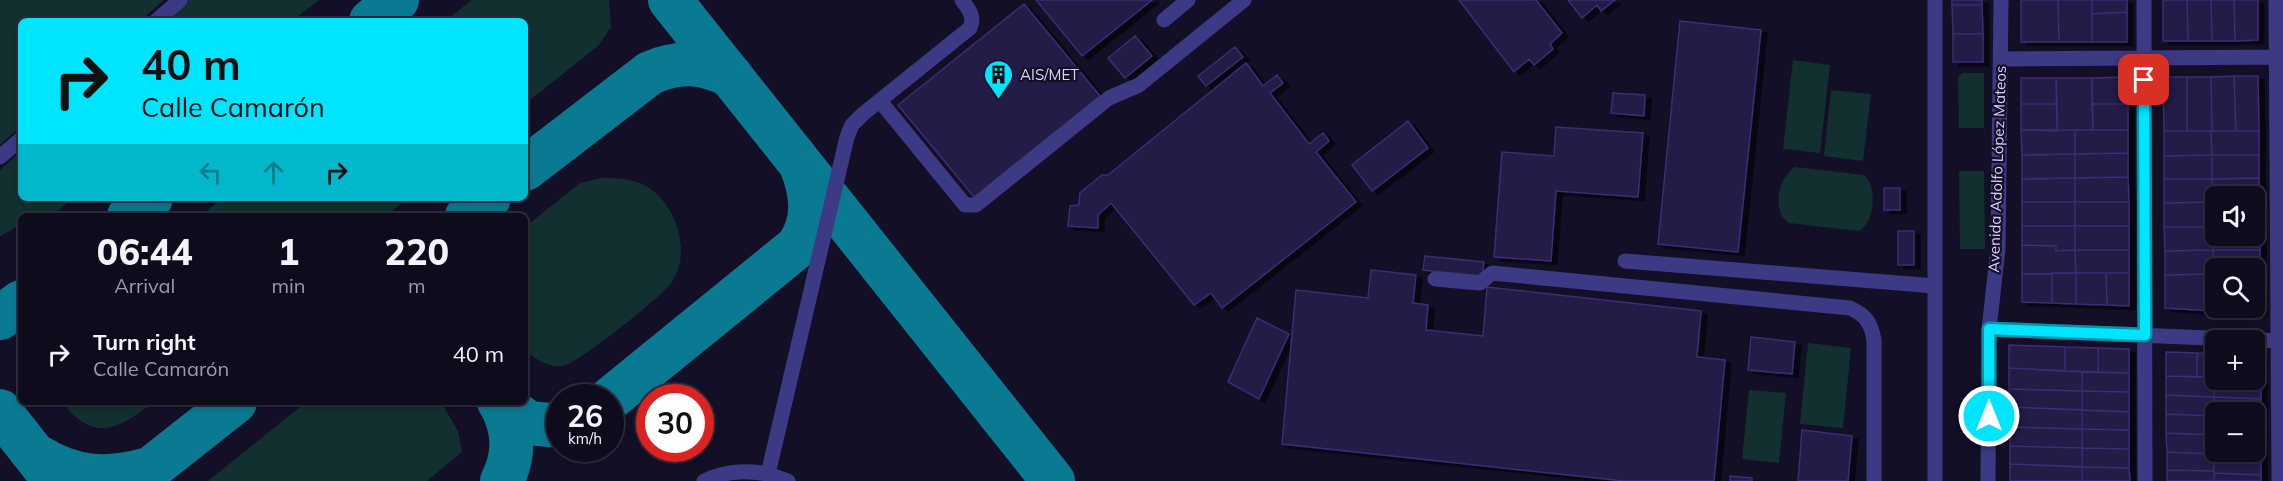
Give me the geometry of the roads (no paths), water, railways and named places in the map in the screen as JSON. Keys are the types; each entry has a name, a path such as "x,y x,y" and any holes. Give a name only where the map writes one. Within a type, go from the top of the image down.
{"street":[{"path":"159,18 180,0"},
{"path":"768,474 847,137 852,125 970,28 973,21 971,12 962,0"},
{"path":"1164,20 1188,0"},
{"path":"880,101 965,205 970,207 976,205 1109,98 1139,85 1244,0"},
{"path":"1935,0 1935,481"},
{"name":"Avenida Adolfo López Mateos","path":"1988,481 1989,329 1998,249 2001,0"},
{"path":"2144,0 2145,481"},
{"path":"2276,0 2280,57 2278,481"},
{"path":"2001,59 2280,57"},
{"path":"0,157 18,142"},
{"path":"1625,261 1935,286"},
{"path":"1434,279 1480,283 1492,273 1850,308 1863,314 1871,326 1874,340 1874,481"},
{"path":"1989,329 2280,341"},
{"path":"704,481 734,471 747,470 788,481"}],"place":[{"name":"AIS/MET","path":"999,100"}]}
